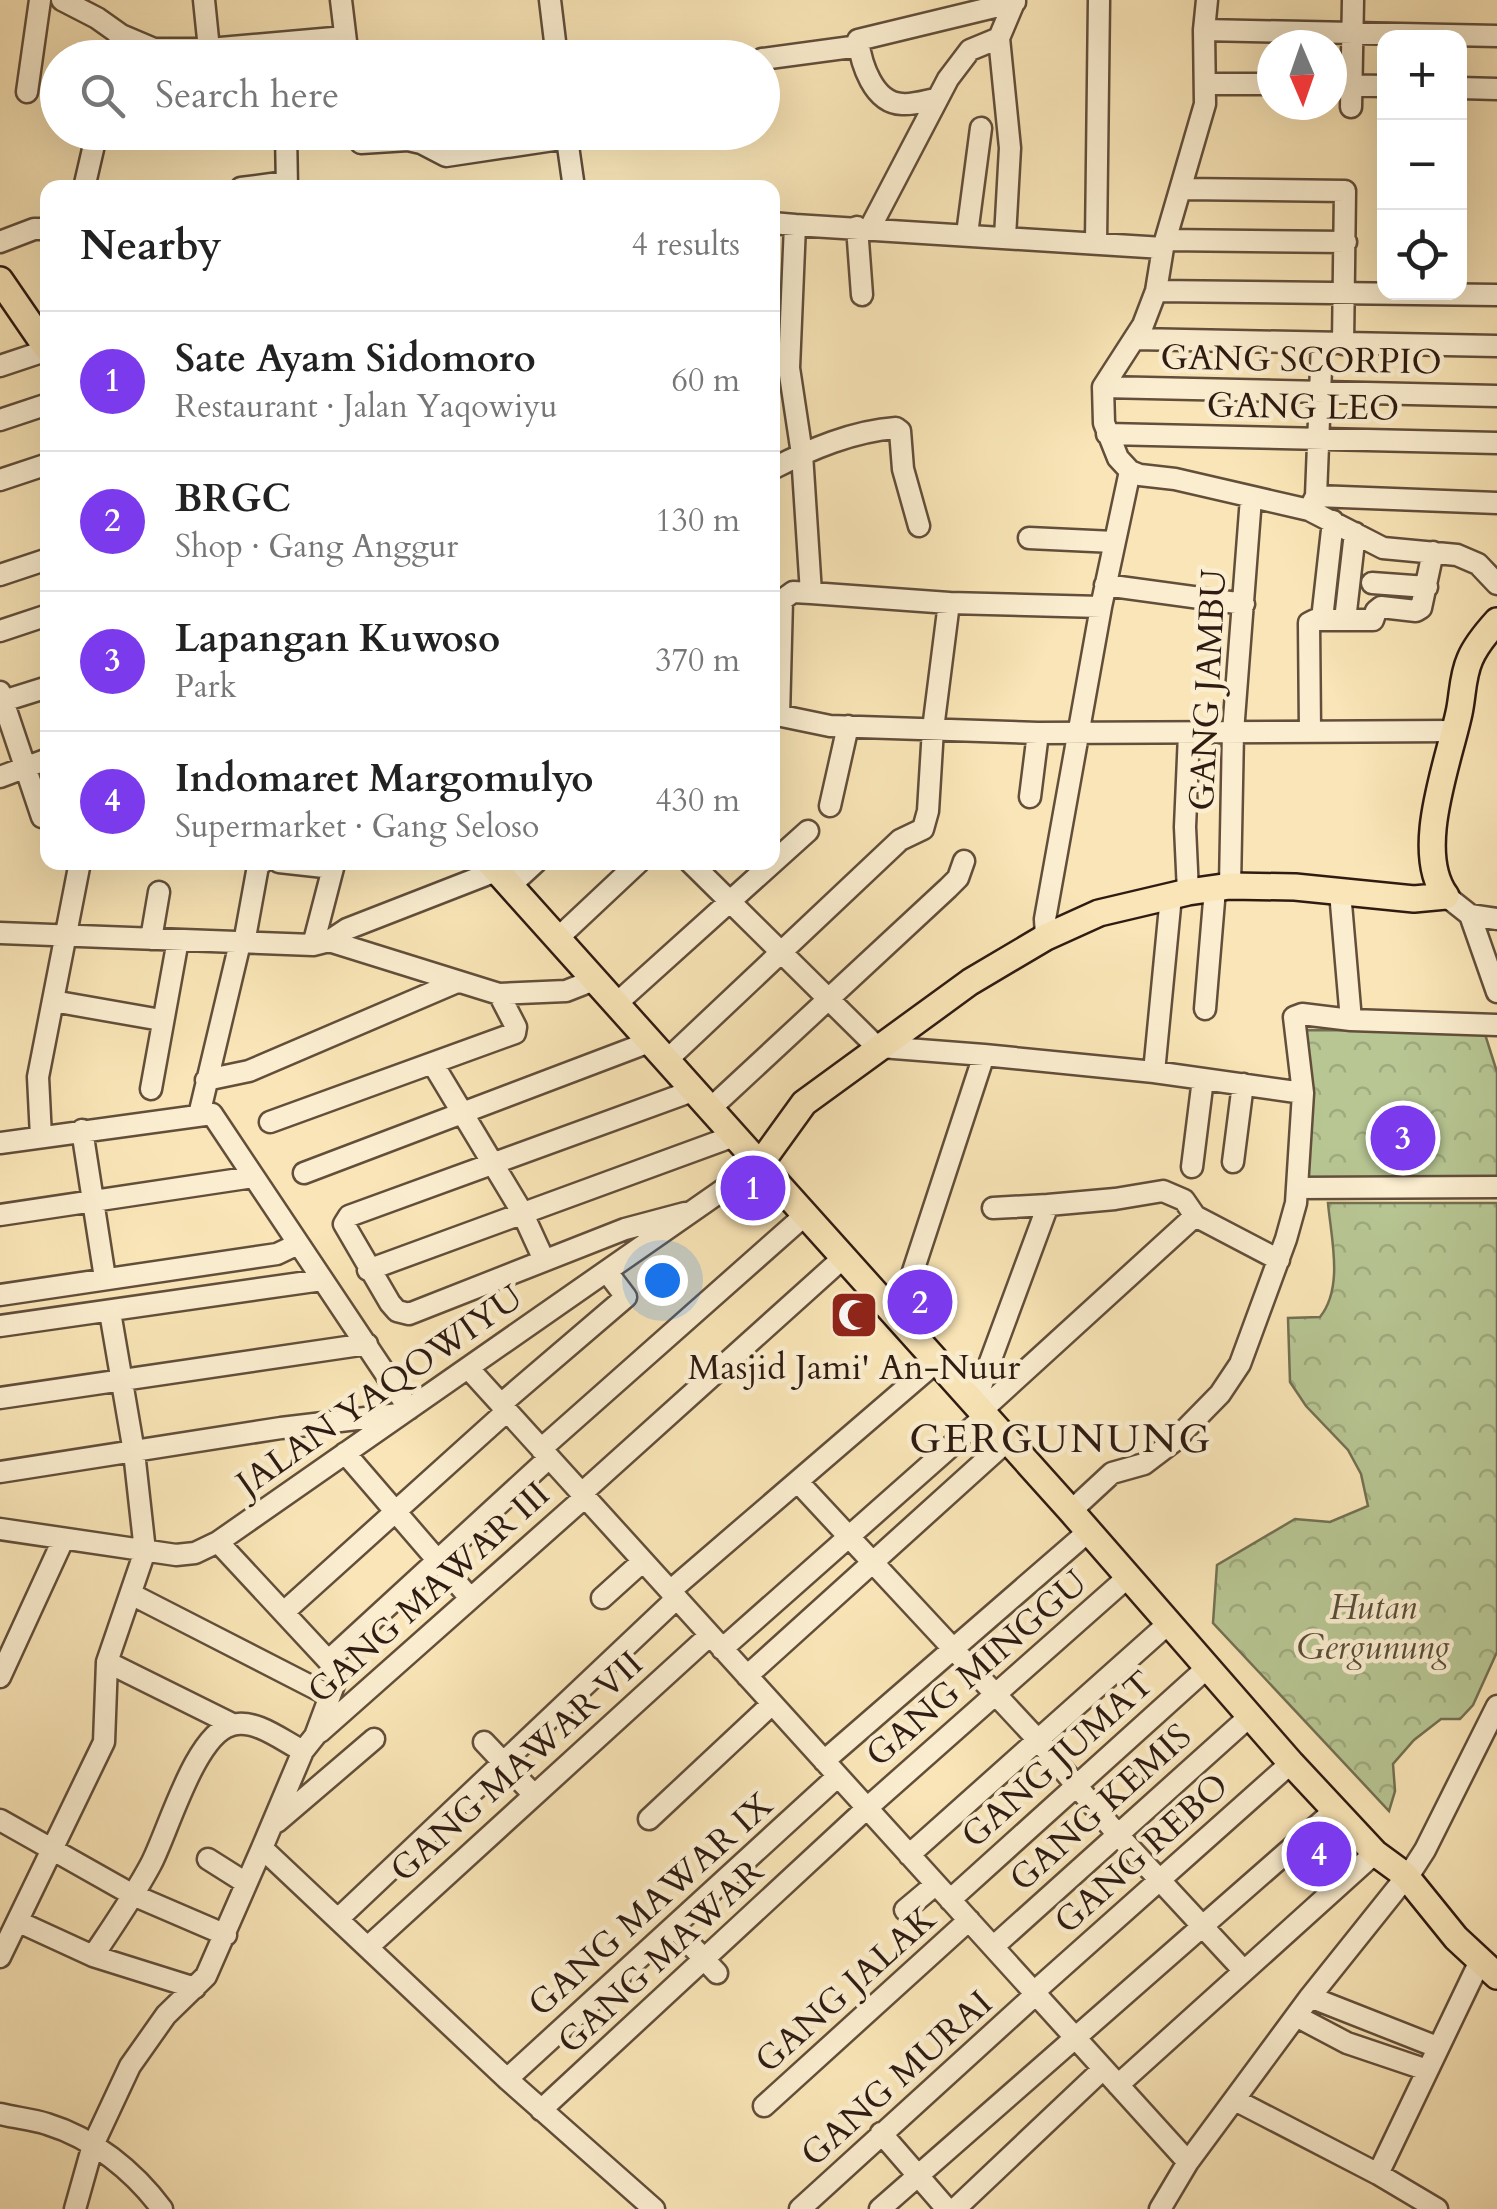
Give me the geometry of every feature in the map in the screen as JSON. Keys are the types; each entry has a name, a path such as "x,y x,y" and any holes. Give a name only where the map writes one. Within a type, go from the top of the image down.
{"main road":[{"path":"4,294 40,340"},
{"path":"760,1164 804,1103 970,982 1046,937 1099,913 1223,888 1295,887 1414,899 1446,896 1433,872 1432,835 1470,658 1497,621"},
{"path":"499,873 1292,1763 1376,1854 1408,1874 1456,1938 1492,1970"}],"street":[{"path":"27,92 40,0"},
{"path":"62,0 131,40"},
{"path":"204,0 209,40"},
{"path":"341,0 345,40"},
{"path":"550,0 555,40"},
{"path":"1096,242 1099,0"},
{"path":"1207,0 1206,104 1164,244 1156,291 1135,338 1103,387 1102,411 1118,458 1130,471 1252,498 1312,503 1497,503"},
{"path":"1347,56 1353,0"},
{"path":"1005,237 1010,148 999,38 1015,1"},
{"path":"935,99 903,104 878,93 858,40 1015,1"},
{"path":"1204,30 1497,36"},
{"path":"120,40 121,36"},
{"path":"862,295 864,228 935,99 966,54 999,38"},
{"path":"780,56 858,46"},
{"path":"1205,84 1257,84"},
{"path":"1347,85 1377,86"},
{"path":"1467,88 1497,89"},
{"path":"1347,98 1351,107"},
{"path":"967,234 981,128"},
{"path":"86,180 93,150"},
{"path":"286,150 286,180"},
{"path":"433,150 446,156 482,150"},
{"path":"568,150 573,180"},
{"path":"1182,188 1343,190 1344,344"},
{"path":"780,224 1096,242 1346,242"},
{"path":"794,225 789,368 802,454 811,593"},
{"path":"0,242 40,229"},
{"path":"1156,291 1497,295"},
{"path":"1135,338 1497,346"},
{"path":"1312,503 1322,343"},
{"path":"0,366 40,353"},
{"name":"GANG SCORPIO","path":"1103,387 1497,396"},
{"path":"0,420 40,407"},
{"path":"780,465 862,433 896,428 900,431 905,480 919,526"},
{"name":"GANG LEO","path":"1107,434 1497,443"},
{"path":"0,480 40,467"},
{"path":"1046,937 1077,732 1130,471"},
{"name":"GANG JAMBU","path":"1205,1009 1223,888 1252,498"},
{"path":"1312,503 1333,521 1383,548 1469,558 1497,584"},
{"path":"1322,620 1333,521"},
{"path":"1345,620 1356,533"},
{"path":"1028,538 1114,542"},
{"path":"1310,731 1309,623 1373,620 1381,607 1416,611 1424,603 1433,552"},
{"path":"0,575 40,562"},
{"path":"1372,582 1427,587"},
{"path":"1105,585 1244,604"},
{"path":"780,638 782,600 793,592 949,603 1100,607"},
{"path":"304,1173 464,1112 660,1050 782,952 900,840 923,829 949,603"},
{"path":"0,631 40,618"},
{"path":"40,689 1,699 40,803"},
{"path":"780,716 848,726 1038,733 1455,731"},
{"path":"830,806 848,726"},
{"path":"1030,797 1038,733"},
{"path":"1154,1072 1179,894 1188,734"},
{"path":"0,777 40,762"},
{"path":"780,857 808,832"},
{"path":"694,1211 625,1228 409,1314 398,1312 344,1227 346,1218 496,1164 703,1099 827,998 948,888 958,878 964,861"},
{"path":"41,1137 38,1077 78,870"},
{"path":"199,1115 257,870"},
{"path":"321,943 333,870"},
{"path":"558,938 630,870"},
{"path":"698,870 880,1047 1154,1072 1303,1093"},
{"path":"616,1004 766,870"},
{"path":"321,943 347,928 499,873"},
{"path":"151,939 159,892"},
{"path":"1340,892 1351,1020"},
{"path":"1446,896 1470,915 1497,919"},
{"path":"1470,915 1497,992"},
{"path":"0,933 321,943 498,994 566,991 594,980"},
{"path":"150,1089 178,940"},
{"path":"206,1080 249,1071 457,982"},
{"path":"270,1122 515,1033 516,1027 498,994"},
{"path":"52,1000 161,1020"},
{"path":"1071,1511 1112,1472 1136,1468 1158,1454 1220,1394 1240,1364 1279,1260 1297,1188 1303,1093 1294,1017 1302,1014 1351,1020 1497,1025"},
{"path":"897,1320 984,1055"},
{"path":"433,1064 496,1164 544,1260"},
{"path":"1192,1168 1204,1079"},
{"path":"1234,1162 1243,1084"},
{"path":"0,1142 212,1114 367,1344 405,1411 0,1472"},
{"path":"82,1130 106,1278"},
{"path":"368,1270 734,1136"},
{"name":"JALAN YAQOWIYU","path":"0,1529 186,1555 218,1542 760,1164"},
{"path":"0,1216 253,1177"},
{"path":"1297,1188 1497,1187"},
{"path":"992,1208 1116,1199 1164,1191 1184,1200 1195,1216 1279,1260"},
{"path":"979,1411 1048,1204"},
{"path":"330,1660 545,1453 804,1216"},
{"name":"GANG MAWAR VII","path":"368,1947 532,1794 848,1536 979,1411 1195,1216"},
{"path":"0,1294 276,1254 298,1244"},
{"name":"GANG MAWAR III","path":"309,1744 844,1258"},
{"path":"284,1612 626,1296 607,1272"},
{"path":"0,1326 322,1280"},
{"path":"0,1958 104,1742 108,1662 145,1552 134,1452 110,1312"},
{"path":"0,1398 367,1344"},
{"path":"338,1919 673,1595 935,1362"},
{"path":"469,1369 1188,2162"},
{"path":"747,1676 1007,1441"},
{"path":"345,1453 470,1598"},
{"path":"798,1482 1038,1740 1118,1835 1244,1971"},
{"name":"GANG MAWAR IX","path":"507,2079 674,1927 954,1651 1089,1531"},
{"path":"0,1677 63,1540"},
{"path":"75,2209 93,2145 143,2045 166,2015 206,1976 337,1677 330,1660 218,1542"},
{"path":"602,1598 643,1561"},
{"name":"GANG MINGGU","path":"867,1808 1128,1577"},
{"path":"131,1594 330,1696"},
{"path":"909,1854 1169,1623"},
{"path":"108,1662 232,1724 254,1726 309,1744"},
{"name":"GANG JUMAT","path":"905,1910 943,1892 1076,1786 1208,1668"},
{"path":"649,1819 772,1704"},
{"path":"1160,2209 1188,2162 1425,1850 1497,1706"},
{"name":"GANG KEMIS","path":"993,1947 1250,1716"},
{"path":"93,1956 154,1858 200,1756 214,1736 232,1724"},
{"path":"272,1827 374,1739"},
{"path":"484,1742 532,1794"},
{"name":"GANG REBO","path":"1035,1993 1292,1763"},
{"name":"GANG MAWAR","path":"541,2110 710,1966 867,1808"},
{"path":"880,2209 1335,1810"},
{"path":"0,1820 134,1895 226,1935"},
{"path":"262,1848 507,2079 654,2209"},
{"path":"954,2209 1244,1971 1376,1854"},
{"path":"208,1859 246,1882"},
{"name":"GANG JALAK","path":"764,2106 968,1920"},
{"path":"19,1922 93,1956 195,1988"},
{"path":"674,1927 710,1966"},
{"path":"1378,2174 1437,2046 1492,1970"},
{"name":"GANG MURAI","path":"800,2209 1035,1993"},
{"path":"1310,1997 1437,2046"},
{"path":"1296,2016 1347,2043 1427,2070"},
{"path":"1235,2100 1378,2174 1430,2207"},
{"path":"0,2114 50,2124 93,2145 147,2189 162,2209"},
{"path":"881,2133 947,2209"}],"green space":[{"path":"1300,1030 1484,1031 1497,1072 1497,1180 1308,1179 1309,1098"},
{"name":"Hutan Gergunung","path":"1328,1203 1497,1203 1497,1652 1473,1705 1460,1719 1441,1719 1414,1740 1393,1764 1395,1791 1389,1811 1213,1623 1217,1565 1295,1519 1330,1522 1368,1506 1361,1474 1348,1450 1306,1406 1290,1382 1288,1318 1320,1317 1332,1291 1334,1262"}],"place":[{"name":"Lapangan Kuwoso","path":"1403,1138"},
{"name":"Sate Ayam Sidomoro","path":"753,1188"},
{"name":"BRGC","path":"920,1302"},
{"name":"Masjid Jami' An-Nuur","path":"854,1315"},
{"name":"Indomaret Margomulyo","path":"1319,1854"}],"district":[{"name":"GERGUNUNG","path":"1061,1438"}]}
